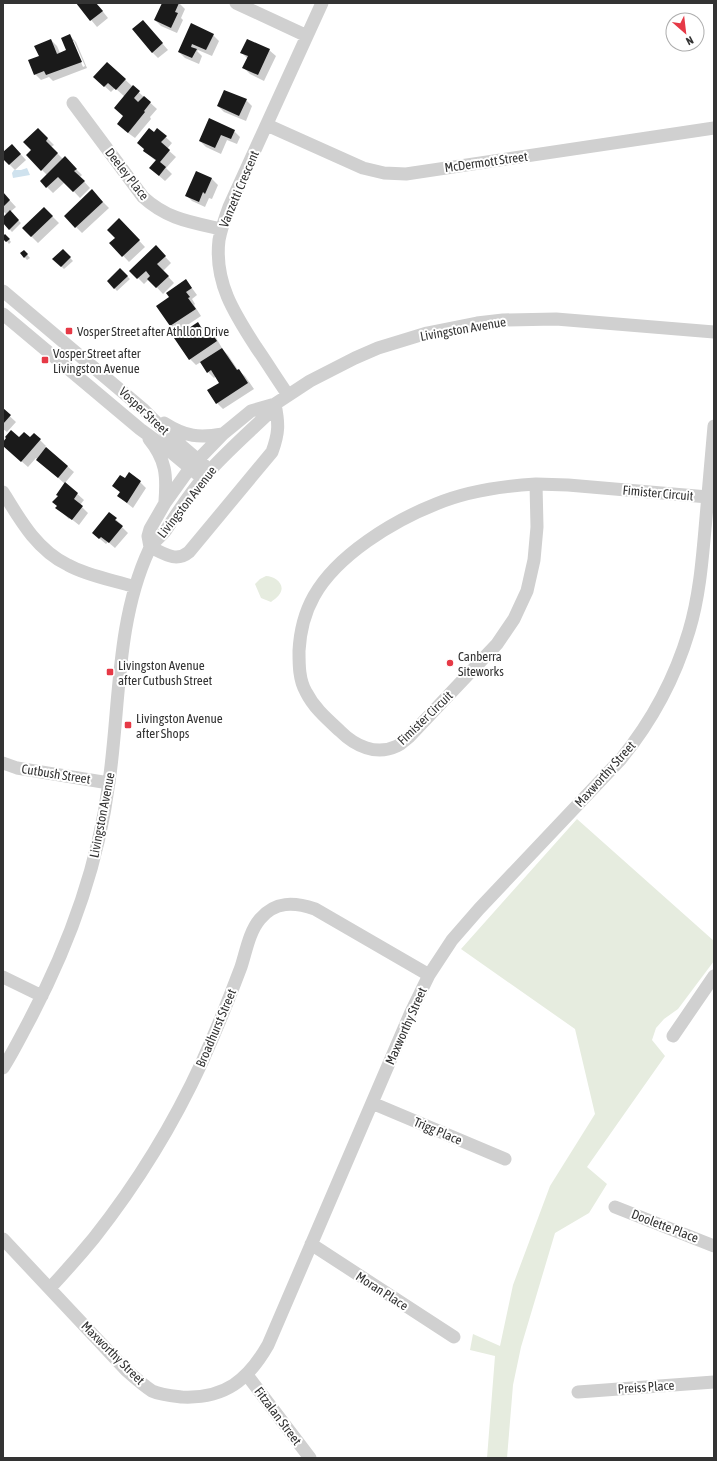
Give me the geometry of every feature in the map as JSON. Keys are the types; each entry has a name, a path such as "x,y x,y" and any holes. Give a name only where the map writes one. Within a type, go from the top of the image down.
{"street":[{"path":"236,3 307,36"},
{"name":"Vanzetti Crescent","path":"288,395 238,319 227,297 220,274 219,240 221,229 229,208 322,3"},
{"name":"Deeley Place","path":"73,103 143,196 151,204 168,215 186,221 221,229"},
{"name":"McDermott Street","path":"266,125 363,168 384,173 406,174 714,128"},
{"name":"Vosper Street","path":"3,291 144,410 170,436 194,464 206,474"},
{"name":"Vosper Street","path":"3,314 140,429 166,448 194,464"},
{"name":"Livingston Avenue","path":"150,547 148,536 150,529 165,503 194,464 223,434 251,411 275,404 310,381 378,348 427,333 477,323 503,320 556,319 714,332"},
{"name":"Livingston Avenue","path":"3,1068 42,996 65,945 84,893 98,838 109,783 124,644 130,606 135,587 150,547 162,536 188,496 206,474 269,413 275,404"},
{"name":"Livingston Avenue","path":"150,547 170,557 179,558 185,556 189,552 272,452 278,429 275,404"},
{"path":"144,410 173,428 188,434 204,437 223,434"},
{"name":"Maxworthy Street","path":"3,1238 126,1370 144,1386 154,1391 179,1397 211,1395 221,1392 239,1382 247,1375 259,1361 268,1345 411,1012 429,975 452,940 479,909 634,744 657,709 675,671 695,609 702,565 714,426"},
{"path":"140,429 155,447 164,465 167,480 165,503"},
{"name":"Fimister Circuit","path":"536,484 537,527 534,560 527,591 514,620 497,644 409,737 398,746 384,750 377,750 362,747 348,738 315,706 305,691 299,666 300,641 305,618 314,596 327,578 365,543 399,521 436,504 475,492 515,485 536,484 568,485 708,497"},
{"path":"3,492 23,524 39,544 48,552 67,565 135,587"},
{"name":"Cutbush Street","path":"3,763 17,768 109,783"},
{"name":"Broadhurst Street","path":"50,1288 114,1211 169,1126 201,1065 215,1033 241,967 252,934 259,920 270,910 284,904 299,904 315,909 429,975"},
{"path":"674,1036 714,976"},
{"path":"3,977 42,996"},
{"name":"Trigg Place","path":"372,1103 504,1159"},
{"name":"Doolette Place","path":"615,1207 714,1246"},
{"name":"Moran Place","path":"311,1244 454,1337"},
{"name":"Fitzalan Street","path":"247,1375 310,1458"},
{"name":"Preiss Place","path":"578,1392 714,1382"}],"shaded area":[{"path":"266,576 276,579 282,588 279,595 271,602 261,598 255,584"},
{"path":"577,819 714,941 714,961 678,1009 664,1019 656,1028 652,1040 665,1056 587,1167 607,1184 589,1213 555,1233 521,1347 513,1385 507,1458 487,1458 495,1356 470,1350 473,1334 500,1346 513,1285 550,1186 595,1114 575,1029 461,949"}],"water":[{"path":"27,168 30,175 13,178 12,173 14,170"}],"building":[{"path":"76,3 96,3 103,11 90,21"},
{"path":"162,3 179,3 175,12 178,13 171,28 154,20"},
{"path":"143,20 163,43 152,53 132,29"},
{"path":"191,23 214,34 206,50 192,44 191,47 197,49 192,58 178,52"},
{"path":"70,34 82,62 46,75 44,71 34,75 28,60 39,56 34,46 51,39 57,54 66,50 61,38"},
{"path":"247,39 270,49 258,75 242,68 248,56 240,53"},
{"path":"107,62 126,79 116,90 108,83 104,87 93,77"},
{"path":"133,85 140,91 134,98 138,102 144,96 151,102 128,133 117,124 123,116 114,108"},
{"path":"224,90 247,99 239,116 217,106"},
{"path":"209,118 235,130 231,139 221,135 215,148 199,141"},
{"path":"38,128 48,138 46,141 58,153 41,171 26,155 31,150 23,142"},
{"path":"149,128 154,132 157,128 167,136 161,142 170,150 160,162 166,167 159,176 149,168 156,160 143,151 144,149 137,143"},
{"path":"12,144 21,154 9,165 3,159 3,152"},
{"path":"65,156 77,169 74,171 85,181 73,192 58,177 46,188 40,181"},
{"path":"196,171 212,178 205,194 203,192 199,202 185,196"},
{"path":"92,189 103,202 75,228 64,216"},
{"path":"3,192 10,200 3,207"},
{"path":"44,207 53,216 31,237 22,228"},
{"path":"10,210 19,220 9,230 3,223 3,217"},
{"path":"119,218 140,240 122,257 109,243 115,238 107,230"},
{"path":"5,234 10,239 6,242 3,239"},
{"path":"156,245 166,256 157,264 169,276 156,288 147,279 150,276 146,271 137,279 129,271"},
{"path":"63,249 71,257 61,267 52,259"},
{"path":"24,250 28,254 24,258 20,253"},
{"path":"120,268 128,276 114,289 107,281"},
{"path":"186,279 192,288 186,292 190,297 188,298 196,309 170,326 156,306 169,297 166,293"},
{"path":"198,322 204,332 209,329 217,341 189,360 174,338"},
{"path":"222,348 248,383 216,404 207,390 219,383 211,370 207,373 200,362"},
{"path":"3,408 11,415 3,424"},
{"path":"11,430 19,437 24,432 30,437 34,433 41,439 21,462 3,446 5,437"},
{"path":"46,447 68,466 58,478 36,460"},
{"path":"129,472 141,481 127,503 117,496 120,492 112,486 120,475 125,478"},
{"path":"65,482 78,493 74,499 83,506 72,520 55,508 57,506 52,502 58,496 56,495"},
{"path":"109,512 117,518 115,520 123,526 109,543 101,537 99,539 92,533"}],"place":[{"name":"Vosper Street after Athllon Drive","path":"69,331"},
{"name":"Vosper Street after Livingston Avenue","path":"45,360"},
{"name":"Canberra Siteworks","path":"450,663"},
{"name":"Livingston Avenue after Cutbush Street","path":"110,672"},
{"name":"Livingston Avenue after Shops","path":"128,725"}]}
